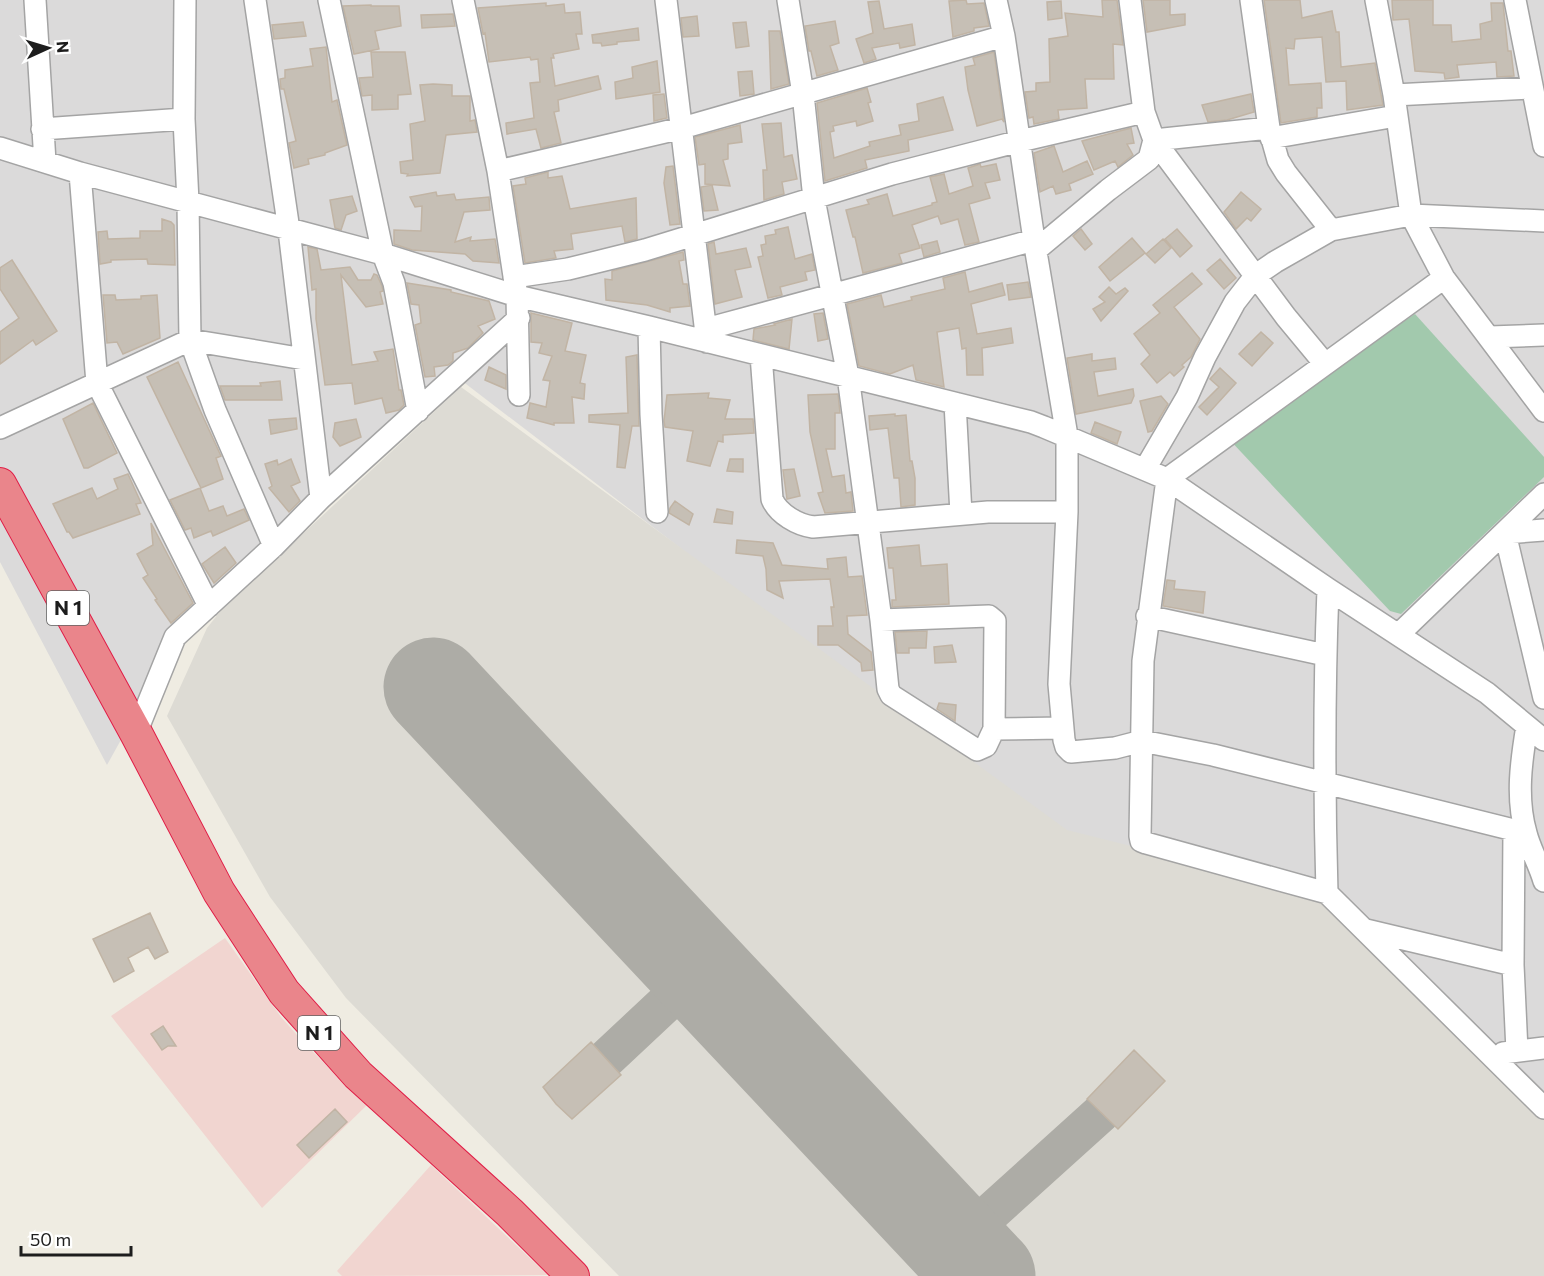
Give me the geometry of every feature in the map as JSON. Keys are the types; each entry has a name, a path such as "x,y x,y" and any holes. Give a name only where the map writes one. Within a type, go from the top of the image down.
{"highway":[{"name":"N 1","path":"0,484 136,733 219,892 284,992 358,1075 510,1213 573,1276"}],"street":[{"path":"35,0 45,162"},
{"path":"185,0 184,119 190,340 215,410 274,546"},
{"path":"255,0 289,230 321,498"},
{"path":"329,0 383,254 394,283 418,411"},
{"path":"463,0 498,171 516,287 519,318 519,395"},
{"path":"666,0 706,335"},
{"path":"788,0 803,94 814,199 848,376 881,620 886,680 891,695 976,750 986,746 994,729 995,621 993,617 881,620"},
{"path":"996,0 1004,36 1035,245 1067,436 1067,512 1060,656 1062,728 1066,747 1071,752 1115,748 1142,741 1213,755 1520,831"},
{"path":"1130,0 1144,112 1154,140 1286,317 1325,364"},
{"path":"1251,0 1270,133 1278,160 1331,230"},
{"path":"1376,0 1395,105 1411,214 1444,278 1544,411"},
{"path":"1515,0 1544,146"},
{"path":"498,171 682,128 1004,36"},
{"path":"1154,140 1270,133 1395,105 1531,88"},
{"path":"516,287 892,174 1144,112"},
{"path":"42,129 184,119"},
{"path":"706,335 834,295 1035,245 1149,159 1154,140"},
{"path":"0,148 289,230 516,287 649,327 706,335 761,355 1031,422 1167,479 1328,589 1487,693 1544,740"},
{"path":"80,172 97,384 209,606"},
{"path":"1145,469 1187,397 1205,357 1235,302 1256,274 1331,230 1411,214 1544,221"},
{"path":"1444,278 1167,479 1143,661 1141,841 1327,893 1544,1107"},
{"path":"136,733 175,638 274,546 321,498 519,318"},
{"path":"649,327 657,512"},
{"path":"1490,337 1544,335"},
{"path":"0,428 190,340 304,359"},
{"path":"761,355 771,492 775,506 797,523 813,527 988,512 1067,512"},
{"path":"956,403 962,514"},
{"path":"1399,634 1544,494"},
{"path":"1505,533 1544,530"},
{"path":"1505,533 1538,644 1544,698"},
{"path":"1327,893 1324,783 1328,589"},
{"path":"1148,616 1325,655"},
{"path":"1517,1051 1513,965 1521,767 1527,726"},
{"path":"994,729 1062,728"},
{"path":"1520,831 1544,881"},
{"path":"1365,930 1513,965"},
{"path":"1490,1055 1544,1048"}],"shaded area":[{"path":"0,0 1544,0 1544,1107 1050,831 453,374 187,621 107,765 0,562"},
{"path":"461,387 1067,830 1319,893 1544,1114 1544,1276 619,1276 346,998 270,897 167,716 207,628 223,608"},
{"path":"225,938 281,1017 367,1105 262,1208 111,1016"},
{"path":"431,1165 548,1275 342,1276 337,1271"}],"green space":[{"path":"1415,314 1544,457 1544,477 1401,614 1390,611 1227,437"}],"building":[{"path":"966,0 967,4 984,3 989,26 974,28 974,31 953,37 949,1"},
{"path":"1102,0 1117,0 1123,45 1113,44 1114,79 1085,79 1087,108 1058,110 1059,119 1034,124 1033,117 1029,118 1025,92 1036,91 1036,83 1050,82 1049,39 1068,36 1065,13 1103,17"},
{"path":"1143,0 1170,0 1170,15 1185,14 1185,25 1147,32"},
{"path":"1264,0 1300,0 1302,18 1332,11 1336,32 1339,32 1341,67 1375,63 1383,105 1347,110 1346,81 1326,82 1322,37 1295,39 1294,49 1286,48 1289,85 1321,83 1322,108 1317,108 1317,117 1281,123"},
{"path":"1392,0 1433,0 1433,25 1451,25 1452,42 1481,39 1480,24 1492,21 1491,3 1503,3 1508,51 1511,51 1514,76 1497,77 1496,62 1457,65 1459,77 1445,79 1444,73 1415,71 1409,19 1393,20"},
{"path":"879,1 884,29 912,24 915,45 900,48 899,43 872,48 876,59 864,63 856,39 873,33 868,2"},
{"path":"1061,1 1062,18 1048,20 1047,2"},
{"path":"546,3 546,6 564,4 565,13 580,12 582,34 576,34 579,49 553,54 554,58 551,58 555,86 598,76 601,89 558,100 559,111 554,112 561,143 541,148 536,129 507,134 506,123 534,118 530,83 540,82 538,59 531,60 530,57 489,62 485,33 483,34 478,8"},
{"path":"343,6 399,6 401,26 375,31 379,49 354,54"},
{"path":"453,14 455,26 422,28 421,15"},
{"path":"697,16 699,36 683,37 681,18"},
{"path":"835,21 839,43 830,46 838,70 817,76 811,51 809,51 805,26"},
{"path":"303,22 306,36 274,39 272,25"},
{"path":"746,22 749,46 736,48 733,23"},
{"path":"638,28 639,40 602,46 601,43 593,43 592,35"},
{"path":"769,31 780,31 789,84 771,89"},
{"path":"326,47 332,102 337,100 347,145 325,153 325,155 308,159 309,164 294,168 289,143 296,141 280,79 285,78 285,70 313,66 310,49"},
{"path":"371,52 405,52 411,94 398,95 398,109 372,110 372,95 362,96 359,78 373,77"},
{"path":"994,52 1004,122 1002,119 977,126 965,67 975,65 973,58"},
{"path":"657,61 660,92 616,99 615,82 633,78 632,67"},
{"path":"752,71 754,94 740,96 738,72"},
{"path":"420,85 452,85 452,96 470,96 470,121 475,120 477,132 446,135 440,173 407,176 408,174 401,173 400,162 413,160 410,124 425,121"},
{"path":"867,88 873,121 857,126 856,121 833,126 834,131 830,132 834,158 870,146 869,142 901,135 899,125 919,121 917,104 943,97 953,130 908,140 909,151 865,160 867,168 825,181 817,103"},
{"path":"664,94 667,118 654,121 653,95"},
{"path":"1251,94 1254,112 1227,120 1208,122 1202,105"},
{"path":"781,123 784,157 792,155 797,179 782,182 784,194 764,200 763,170 767,170 762,124"},
{"path":"740,125 742,142 728,144 728,159 723,160 730,186 705,184 705,164 699,165 695,137"},
{"path":"1131,128 1134,143 1127,144 1133,155 1118,167 1115,161 1094,170 1082,141"},
{"path":"1054,146 1063,172 1087,161 1093,174 1069,184 1071,190 1056,194 1053,186 1040,192 1034,153"},
{"path":"980,164 981,167 996,164 1000,180 985,183 990,198 969,204 979,242 965,245 958,219 941,224 938,216 912,225 920,248 899,254 902,263 863,273 846,210 869,204 867,200 887,194 893,216 932,205 937,202 930,177 944,174 949,194 973,186 968,168"},
{"path":"673,166 680,224 670,225 664,183 666,167"},
{"path":"548,172 548,178 562,176 570,209 636,198 637,239 625,242 622,226 571,234 573,249 554,251 556,258 525,263 513,186 526,184 525,178"},
{"path":"712,185 718,210 704,211 701,187"},
{"path":"436,192 437,196 454,194 456,200 489,197 490,210 464,212 455,242 471,237 470,241 495,239 499,263 473,261 465,254 412,250 394,244 394,230 421,231 422,206 415,207 410,197"},
{"path":"1241,192 1261,209 1251,221 1247,218 1236,229 1224,212"},
{"path":"352,196 357,211 346,215 341,230 335,228 330,200"},
{"path":"162,219 174,225 175,265 148,264 147,259 111,260 111,262 100,264 98,232 107,231 108,239 140,238 140,231 162,231"},
{"path":"788,227 795,259 812,254 815,270 805,272 807,280 780,287 782,295 768,298 758,257 763,256 761,245 766,244 765,236 776,234 775,230"},
{"path":"1081,229 1092,244 1085,250 1073,236"},
{"path":"1177,229 1192,246 1180,257 1165,239"},
{"path":"1132,238 1145,253 1110,281 1099,267"},
{"path":"1163,239 1171,248 1155,263 1146,254"},
{"path":"937,241 940,252 924,257 921,245"},
{"path":"714,242 716,254 746,248 751,267 735,270 742,297 715,304 708,244"},
{"path":"308,247 317,249 321,270 350,267 358,280 371,280 374,274 377,275 382,286 383,291 380,292 383,304 366,307 341,275 352,365 378,361 374,352 393,349 399,390 401,390 404,405 399,410 386,413 382,398 355,404 352,383 325,385 316,319 316,289 312,290"},
{"path":"683,252 684,260 679,261 683,284 687,284 690,306 670,308 670,312 647,305 606,300 605,279 612,280 612,271"},
{"path":"1220,259 1236,278 1224,289 1207,270"},
{"path":"12,260 57,331 36,345 33,340 0,364 0,332 19,318 0,289 0,268"},
{"path":"965,272 969,292 1002,283 1005,295 971,304 977,334 1011,328 1013,343 982,348 983,375 967,375 966,348 962,349 959,328 937,332 944,387 916,380 913,365 890,374 859,366 847,304 881,295 884,307 912,300 911,297 945,289 943,278"},
{"path":"1192,273 1202,284 1174,307 1200,339 1191,357 1182,365 1184,367 1174,376 1170,372 1157,383 1141,364 1150,355 1134,334 1160,313 1153,305"},
{"path":"1028,282 1031,297 1009,300 1007,285"},
{"path":"407,283 451,290 451,292 489,301 495,319 478,326 483,333 468,348 453,353 453,361 448,365 434,367 435,376 425,377 415,325 421,323 419,305 411,304"},
{"path":"1109,287 1116,294 1125,288 1128,291 1101,321 1093,309 1105,302 1099,297"},
{"path":"103,295 115,295 116,300 141,299 141,296 157,295 160,338 123,354 117,342 107,343"},
{"path":"531,313 572,323 565,351 586,355 580,383 585,384 584,399 572,397 574,423 554,423 554,425 527,418 530,403 546,407 550,381 543,380 552,356 539,353 542,343 531,342"},
{"path":"823,313 828,339 818,341 814,314"},
{"path":"792,319 789,349 753,340 754,329"},
{"path":"1261,332 1273,343 1252,366 1239,354"},
{"path":"1092,354 1092,361 1115,358 1116,369 1094,372 1098,396 1133,389 1134,396 1131,403 1076,414 1067,358"},
{"path":"637,355 639,426 632,426 625,468 617,467 620,425 589,422 589,415 628,413 626,357"},
{"path":"178,362 221,456 216,458 223,479 201,488 147,377"},
{"path":"489,367 506,375 506,389 485,380"},
{"path":"1220,368 1236,383 1207,415 1199,407 1219,387 1210,379"},
{"path":"280,381 282,400 225,400 220,386 261,386 260,383"},
{"path":"709,393 708,398 730,400 725,419 753,419 754,433 723,435 723,442 718,441 710,466 687,461 693,431 665,427 664,421 667,395"},
{"path":"838,394 840,413 835,413 835,449 826,449 832,477 844,475 846,493 851,492 853,511 825,513 818,493 823,492 810,432 808,395"},
{"path":"1161,396 1168,404 1152,431 1148,432 1140,401"},
{"path":"93,403 117,453 84,468 63,419"},
{"path":"895,414 895,416 906,415 910,461 912,461 915,478 915,505 901,507 899,478 894,478 888,428 870,430 869,416"},
{"path":"296,418 297,429 271,434 269,420"},
{"path":"356,419 361,437 340,446 333,437 335,423"},
{"path":"1095,422 1121,432 1117,444 1091,433"},
{"path":"291,459 300,482 291,486 300,501 289,512 269,488 272,486 265,464 277,460 278,465"},
{"path":"730,459 743,459 743,472 727,471"},
{"path":"794,469 800,496 787,499 783,470"},
{"path":"128,474 141,503 136,504 140,514 73,538 67,532 53,504 92,488 97,499 118,489 114,479"},
{"path":"200,488 209,511 223,506 227,516 244,509 249,520 213,536 211,531 194,538 191,528 185,530 170,500"},
{"path":"675,501 693,514 689,525 669,513"},
{"path":"717,509 733,512 732,524 714,522"},
{"path":"151,523 193,603 171,623 143,578 148,575 137,554 153,545"},
{"path":"737,540 773,543 782,565 828,569 827,559 846,557 848,577 862,576 867,615 847,616 848,634 871,652 873,670 862,671 861,663 838,645 818,645 818,626 833,626 831,607 834,607 830,579 779,581 783,598 767,590 763,556 736,553"},
{"path":"919,545 921,566 947,564 949,604 892,607 892,600 896,600 893,568 889,568 887,548"},
{"path":"225,547 236,563 214,583 202,564"},
{"path":"1167,580 1175,581 1174,589 1205,592 1203,613 1163,606"},
{"path":"927,631 926,648 909,648 909,653 897,653 895,632"},
{"path":"952,645 956,662 935,663 934,647"},
{"path":"939,703 956,705 955,721 937,709"},
{"path":"150,913 168,952 155,959 148,947 128,958 134,971 114,982 93,939"},
{"path":"163,1026 176,1046 168,1046 162,1050 151,1034"},
{"path":"591,1042 621,1075 572,1119 543,1087"},
{"path":"1134,1050 1165,1081 1118,1129 1087,1099"},
{"path":"335,1109 347,1122 309,1158 297,1145"}],"taxiway":[{"path":"606,1059 700,971"},
{"path":"956,1244 1101,1113"}],"runway":[{"path":"433,687 986,1276"}]}
